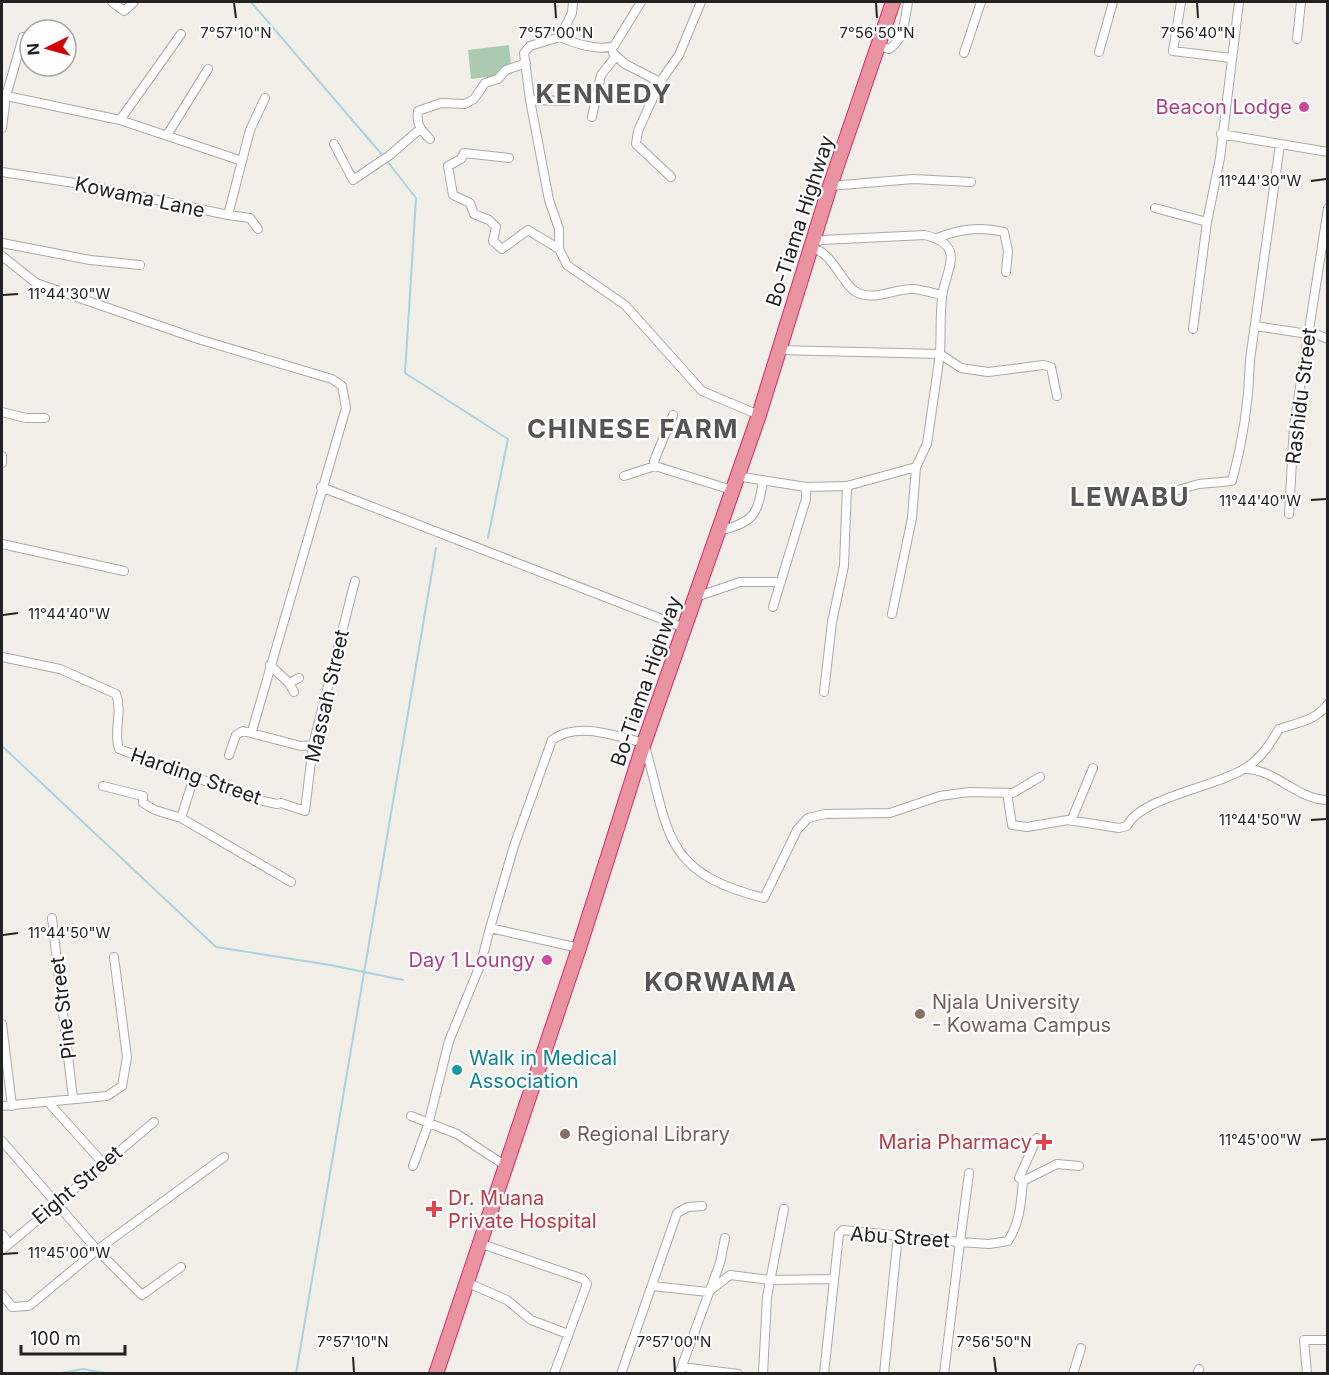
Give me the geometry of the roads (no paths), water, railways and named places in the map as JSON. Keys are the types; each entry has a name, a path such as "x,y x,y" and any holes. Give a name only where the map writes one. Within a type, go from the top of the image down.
{"highway":[{"name":"Bo-Tiama Highway","path":"436,1374 579,948 644,743 759,415 830,186 893,2"}],"street":[{"path":"112,2 120,10 127,10 134,2"},
{"path":"560,37 572,13 573,2"},
{"path":"641,2 614,46 607,48 576,44 560,37 526,49 530,100 550,206 559,229 560,249 567,265 625,305 702,392 759,415"},
{"path":"671,177 636,144 638,131 660,82 679,55 701,2"},
{"path":"879,46 889,49 894,47 902,31 908,2"},
{"path":"964,53 981,2"},
{"path":"1099,52 1113,2"},
{"path":"1181,2 1173,51 1232,58"},
{"path":"1193,329 1207,222 1220,158 1221,134 1239,2"},
{"path":"1297,39 1301,2"},
{"path":"120,120 181,34"},
{"path":"607,48 625,64 660,82"},
{"path":"2,128 4,96 18,53"},
{"path":"592,117 601,75 616,56"},
{"path":"430,139 420,129 417,121 418,111 441,103 465,104 474,99 485,83 498,79 506,70 526,63"},
{"path":"167,135 208,69"},
{"path":"4,96 120,120 242,161"},
{"name":"Kowama Lane","path":"2,172 81,184 228,215 250,130 265,98"},
{"path":"530,100 567,101"},
{"path":"334,144 353,180 390,155 420,129"},
{"path":"1221,134 1328,152"},
{"path":"1174,491 1199,484 1232,481 1241,447 1280,144"},
{"path":"509,158 464,153 461,159 448,166 453,195 470,203 474,214 489,220 496,227 493,241 497,247 502,249 528,230 560,249"},
{"path":"830,186 913,179 971,182"},
{"path":"1155,208 1207,222"},
{"name":"Rashidu Street","path":"1289,514 1294,426 1328,208"},
{"path":"228,215 250,218 258,229"},
{"path":"937,238 953,232 987,228 1004,232 1008,251 1006,272"},
{"path":"892,614 912,518 916,467 927,444 940,354 942,295 952,266 950,252 937,238 925,235 822,240 812,246 828,258 852,290 860,294 888,295 914,289 942,295"},
{"path":"2,243 90,260 140,265"},
{"path":"2,256 36,283 198,339 332,379 342,386 346,408 321,487 252,731"},
{"path":"1255,326 1308,333 1328,339"},
{"path":"779,350 940,354 962,368 988,372 1043,365 1051,367 1057,396"},
{"path":"2,412 26,418 45,418"},
{"path":"655,466 654,461 672,416"},
{"path":"2,456 2,463"},
{"path":"624,476 655,466 732,490"},
{"path":"736,476 806,487 847,486 916,467"},
{"path":"717,532 740,527 759,508 763,480"},
{"path":"824,692 832,622 844,566 847,486"},
{"path":"321,487 685,628"},
{"path":"773,607 806,499 806,487"},
{"path":"2,544 124,571"},
{"name":"Massah Street","path":"305,811 313,745 355,581"},
{"path":"696,597 740,582 781,582"},
{"name":"Harding Street","path":"2,657 60,669 116,694 121,706 116,739 119,749 254,799 281,803 305,811"},
{"path":"270,665 289,683 294,692"},
{"path":"289,683 299,678"},
{"path":"1007,793 1011,825 1027,827 1071,821 1119,828 1127,826 1131,818 1141,810 1160,800 1174,798 1245,769 1265,753 1280,729 1309,720 1320,714 1328,704"},
{"path":"229,755 236,735 243,731 252,731 259,737 301,746 313,745"},
{"path":"413,1166 428,1125 449,1041 481,963 514,846 552,740 562,732 587,731 644,743 663,822 674,846 691,865 718,883 764,898 797,830 808,818 825,814 890,813 940,796 969,792 1007,793 1040,777"},
{"path":"1071,821 1093,768"},
{"path":"1245,769 1276,776 1312,797 1328,800"},
{"path":"181,818 194,777"},
{"path":"103,786 143,796 143,803 155,810 181,818 291,882"},
{"name":"Pine Street","path":"52,918 73,1099"},
{"path":"490,928 579,948"},
{"path":"2,1107 107,1096 118,1091 122,1086 127,1057 114,957"},
{"path":"2,1024 12,1106"},
{"path":"48,1102 103,1163"},
{"path":"411,1116 428,1125 457,1134 506,1166"},
{"name":"Eight Street","path":"2,1250 8,1242 154,1122"},
{"path":"944,1374 960,1242 989,1244 1008,1241 1014,1232 1021,1207 1021,1180 1037,1138"},
{"path":"2,1141 97,1250 142,1295 181,1267"},
{"path":"2,1294 12,1307 29,1306 97,1250 224,1157"},
{"path":"1021,1180 1057,1164 1079,1166"},
{"name":"Abu Street","path":"824,1374 839,1234 843,1230 960,1242 969,1173"},
{"path":"621,1374 677,1213 688,1208 702,1206"},
{"path":"763,1374 770,1280 784,1209"},
{"path":"2,1234 8,1242"},
{"path":"884,1374 898,1234"},
{"path":"725,1238 720,1263 680,1370 738,1374"},
{"path":"479,1243 519,1255 586,1282 588,1288 554,1374"},
{"path":"652,1286 708,1292 730,1275 770,1280 834,1280"},
{"path":"466,1282 507,1300 531,1320 568,1334"},
{"path":"1307,1374 1304,1340 1328,1340"},
{"path":"1073,1374 1081,1348"}],"waterway":[{"path":"251,2 384,157"},
{"path":"387,161 416,198 405,373 508,439 488,538"},
{"path":"296,1374 436,548"},
{"path":"2,746 216,947 330,965 403,980"},
{"path":"56,1374 83,1369 110,1374"}],"place":[{"name":"Beacon Lodge","path":"1304,107"},
{"name":"Day 1 Loungy","path":"547,960"},
{"name":"Njala University - Kowama Campus","path":"920,1014"},
{"name":"Walk in Medical Association","path":"457,1070"},
{"name":"Regional Library","path":"565,1134"},
{"name":"Maria Pharmacy","path":"1044,1142"},
{"name":"Dr. Muana Private Hospital","path":"434,1209"}],"district":[{"name":"KENNEDY","path":"604,93"},
{"name":"CHINESE FARM","path":"633,428"},
{"name":"LEWABU","path":"1130,496"},
{"name":"KORWAMA","path":"721,981"}]}
